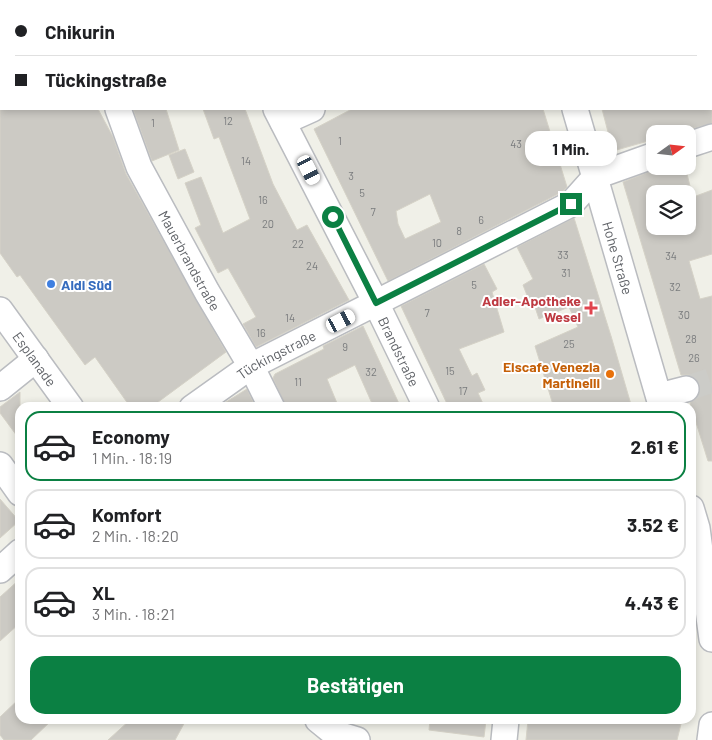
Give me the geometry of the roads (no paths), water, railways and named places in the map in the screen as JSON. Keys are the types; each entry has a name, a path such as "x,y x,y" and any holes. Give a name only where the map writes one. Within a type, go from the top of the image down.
{"street":[{"name":"Mauerbrandstraße","path":"118,110 139,167 207,292 251,366 269,402"},
{"path":"280,115 307,110"},
{"name":"Hohe Straße","path":"574,110 596,176 661,402"},
{"name":"Brandstraße","path":"280,115 376,303 423,402"},
{"path":"596,176 646,158"},
{"name":"Tückingstraße","path":"200,402 251,366 571,204 596,176"},
{"name":"Esplanade","path":"0,310 67,402"},
{"path":"0,388 36,359"},
{"path":"661,402 686,388"},
{"path":"0,465 15,486"},
{"path":"698,523 712,639"},
{"path":"0,570 15,556"},
{"path":"504,740 506,724"},
{"path":"710,740 712,726"},
{"path":"333,728 357,740"}],"tunnel":[{"path":"686,389 712,380"}],"place":[{"name":"Aldi Süd","path":"51,284"},
{"name":"Adler-Apotheke Wesel","path":"591,308"},
{"name":"Eiscafe Venezia Martinelli","path":"610,374"}]}
